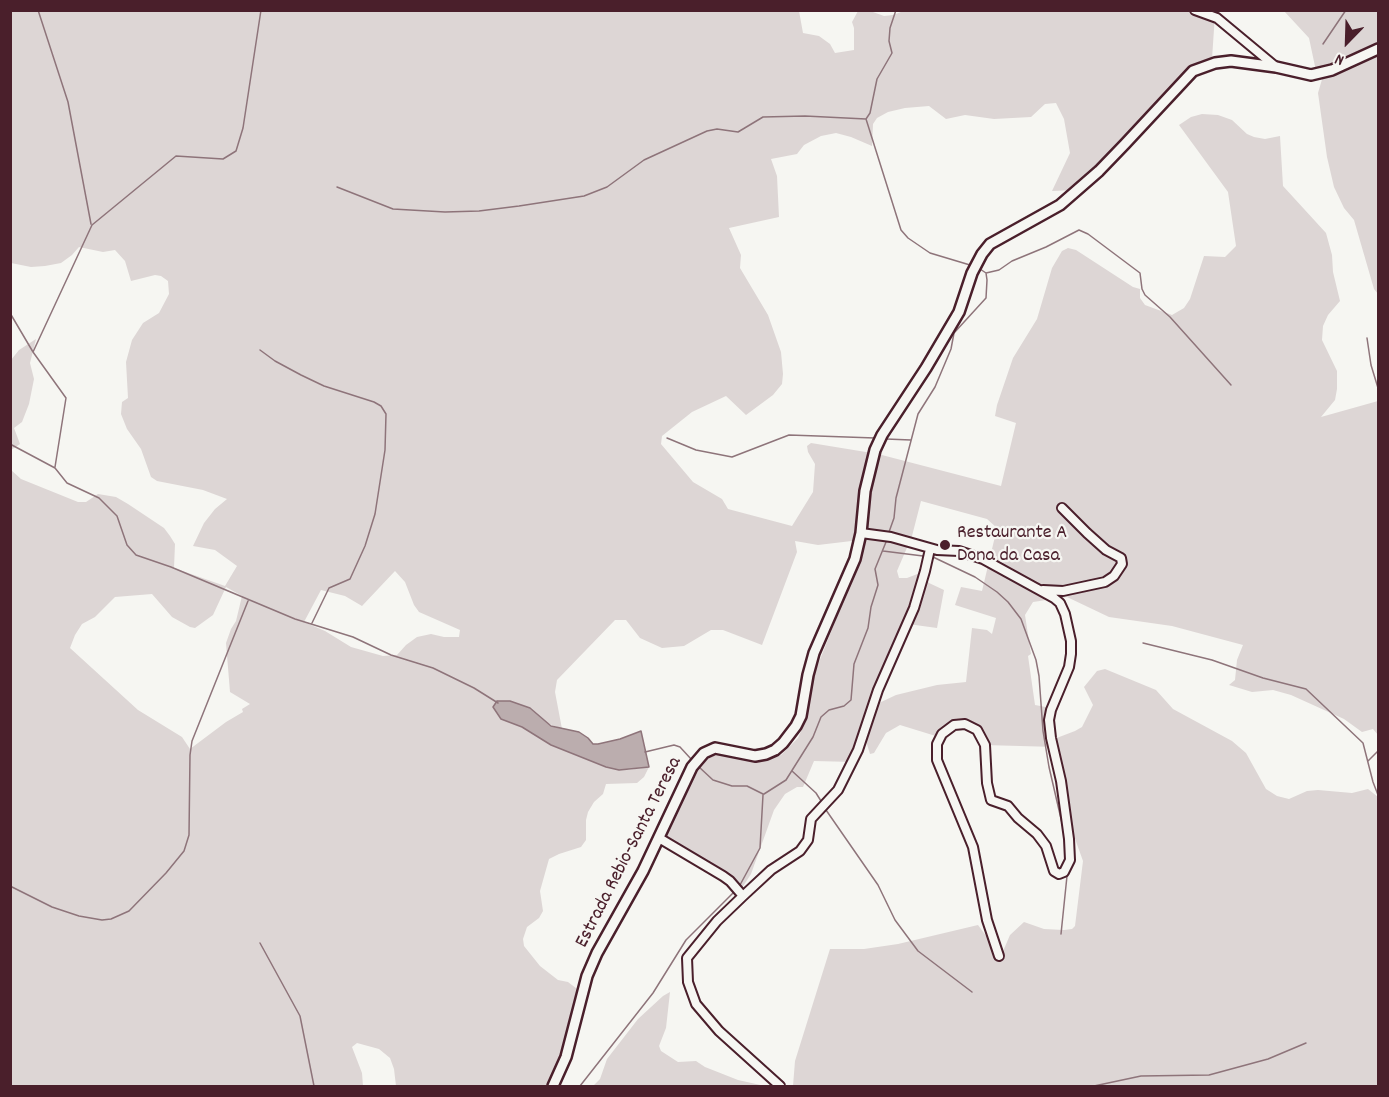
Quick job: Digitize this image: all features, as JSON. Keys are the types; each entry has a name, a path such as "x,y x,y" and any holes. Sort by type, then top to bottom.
{"street":[{"path":"1195,10 1217,18 1276,67"},
{"name":"Estrada Rebio-Santa Teresa","path":"552,1086 566,1057 587,976 597,953 643,871 692,767 704,753 715,748 755,756 775,750 790,736 801,716 814,653 855,559 861,532 867,480 882,435 942,341 958,312 976,265 990,244 1060,205 1125,144 1193,71 1215,63 1231,62 1276,67 1311,75 1322,73 1378,49"},
{"path":"1039,589 1063,591 1096,585 1114,576 1122,564 1121,558 1106,550 1062,508"},
{"path":"861,532 891,537 930,549 959,551 977,557 1039,589 1062,606 1071,641 1069,667 1051,710 1049,730 1061,781 1069,839 1070,860 1065,870 1061,873 1055,872 1046,846 1037,834 1008,806 991,800 987,783 985,745 977,729 965,724 954,725 942,734 938,744 937,760 973,847 987,920 999,956"},
{"path":"780,1086 705,1016 696,1004 688,982 687,958 711,928 742,896 771,870 805,846 811,819 842,783 862,740 878,690 914,608 930,549"},
{"path":"659,838 723,876 742,896"}],"shaded area":[{"path":"906,10 1207,10 1215,14 1212,59 1200,61 1193,66 1077,190 1052,191 1070,153 1064,119 1056,103 1045,104 1031,117 994,119 965,115 946,119 929,106 905,108 888,112 877,118 873,124 872,146 836,133 821,136 804,145 797,154 771,159 777,176 779,217 729,228 741,255 740,268 768,315 781,352 782,384 773,395 746,415 726,396 692,412 662,436 661,444 693,482 722,499 728,509 792,526 813,492 815,464 807,446 811,443 872,453 860,540 818,545 795,541 797,552 762,645 723,630 711,630 684,646 662,648 640,638 626,620 615,620 557,680 555,692 562,729 547,723 530,708 510,701 497,701 514,724 551,745 606,767 628,770 649,767 644,777 637,783 606,784 603,794 588,812 586,840 581,847 549,859 540,891 543,911 539,918 527,927 523,939 524,946 540,966 558,980 568,982 585,995 568,1057 548,1086 396,1086 390,1058 379,1049 357,1043 352,1047 362,1073 363,1086 11,1086 11,470 21,479 78,502 86,502 98,494 116,497 128,504 164,528 170,536 175,544 174,568 225,586 237,566 215,550 193,546 204,523 227,499 203,490 157,481 151,477 141,449 127,429 121,414 122,402 128,398 126,362 132,340 143,323 159,313 169,294 168,281 155,275 131,281 125,261 115,250 103,252 79,247 61,263 31,267 11,263 10,11 799,11 803,33 819,36 830,44 835,53 854,50 852,22 858,11 873,12 884,16","holes":["395,571 405,582 419,612 460,630 459,637 431,634 417,637 397,655 383,656 351,647 325,631 304,622 321,590 345,596 362,606","226,587 242,596 236,621 226,643 230,692 250,704 242,709 243,712 190,749 182,737 138,710 70,648 82,624 95,617 115,597 152,594 172,617 195,628 213,615"]},
{"path":"1284,11 1378,11 1378,48 1316,71 1309,38"},
{"path":"1378,54 1378,294 1374,289 1354,220 1344,208 1334,187 1327,157 1318,93 1323,76"},
{"path":"1202,114 1218,115 1232,120 1247,134 1254,137 1265,139 1280,136 1283,186 1326,233 1340,301 1328,315 1323,326 1322,340 1337,371 1337,389 1335,400 1321,417 1378,401 1378,735 1373,729 1362,732 1344,719 1291,695 1273,690 1252,692 1229,685 1235,680 1237,660 1243,645 1172,626 1109,617 1067,597 1033,602 1025,615 1035,705 1051,708 1054,739 1075,731 1082,727 1093,705 1084,687 1097,671 1105,669 1156,690 1173,709 1232,741 1246,753 1266,789 1277,796 1289,799 1307,791 1352,793 1368,789 1378,797 1378,1086 793,1086 795,1061 830,949 864,949 898,944 978,925 1001,956 1010,935 1024,922 1044,929 1064,930 1075,926 1083,861 1069,822 1063,771 1056,747 984,745 981,726 969,722 961,722 939,737 900,725 886,733 874,753 870,754 866,741 854,762 814,761 803,787 797,787 785,794 774,810 751,874 742,888 716,869 664,839 689,782 710,757 720,754 772,758 781,755 798,738 805,722 815,672 862,554 867,535 868,499 878,454 1001,486 1016,423 995,416 997,405 1013,358 1037,319 1052,268 1062,251 1068,248 1076,250 1133,287 1140,289 1140,298 1145,305 1172,315 1184,308 1190,299 1204,256 1225,257 1236,246 1228,192 1179,125 1191,117","holes":["921,501 987,519 997,528 982,591 961,587 955,605 996,618 992,634 987,630 972,628 966,682 937,685 896,695 879,703 908,624 937,628 944,590 929,583 920,573 907,578 899,578 897,571 912,536"]},
{"path":"36,339 30,363 34,379 29,404 22,422 14,428 20,444 11,450 11,360 19,350"},
{"path":"497,701 510,701 530,708 551,726 579,732 593,744 620,739 641,731 649,767 619,770 551,745 522,727 501,719 493,707"},
{"path":"670,992 666,1028 659,1046 661,1051 678,1062 696,1061 738,1080 765,1086 593,1086 600,1079 607,1059 638,1019"}],"waterway":[{"path":"38,10 68,102 91,224"},
{"path":"33,352 92,225 176,156 223,159 236,151 243,128 261,10"},
{"path":"896,10 890,28 889,41 892,53 877,79 870,113 866,119 901,230 908,238 930,253 970,265"},
{"path":"1323,44 1346,10"},
{"path":"337,187 393,209 445,212 519,206 584,196 607,187 644,160 707,131 717,129 738,132 763,117 805,116 866,119"},
{"path":"986,273 999,270 1012,261 1079,230 1088,234 1140,273 1145,295 1170,317 1231,385"},
{"path":"889,532 918,414 935,387 951,349 954,333 986,298 986,273 980,269"},
{"path":"10,313 33,352 66,398 55,467"},
{"path":"1367,338 1371,365 1378,388"},
{"path":"260,350 275,361 324,386 374,402 381,406 386,414 385,450 375,514 365,546 350,579 329,588 312,623"},
{"path":"667,438 696,450 732,457 789,435 875,438"},
{"path":"886,439 911,440"},
{"path":"10,444 55,468 67,483 99,498 117,516 127,545 136,555 171,567 295,619 353,637 391,655 433,668 474,688 498,703"},
{"path":"764,794 786,780 813,737 821,717 829,710 844,706 851,700 854,664 868,628 871,607 878,585 875,569 886,542"},
{"path":"883,551 923,556"},
{"path":"933,557 975,577 997,592 1021,619 1036,660 1043,731 1065,836"},
{"path":"10,886 52,907 79,916 102,920 111,919 129,911 166,873 184,851 189,835 192,741 248,601"},
{"path":"1143,643 1212,660 1263,678 1306,689 1363,743 1378,795"},
{"path":"645,752 674,745 680,747 691,759"},
{"path":"1368,761 1378,751"},
{"path":"699,767 713,780 732,786 747,786 763,794"},
{"path":"792,771 816,793 821,801"},
{"path":"740,885 760,848 763,795"},
{"path":"826,810 878,885 895,920 918,951 972,992"},
{"path":"1061,934 1067,876"},
{"path":"580,1086 653,993 686,940 733,893"},
{"path":"260,943 300,1016 314,1086"},
{"path":"1094,1086 1141,1076 1209,1075 1268,1059 1306,1043"}],"place":[{"name":"Restaurante A Dona da Casa","path":"945,545"}]}
